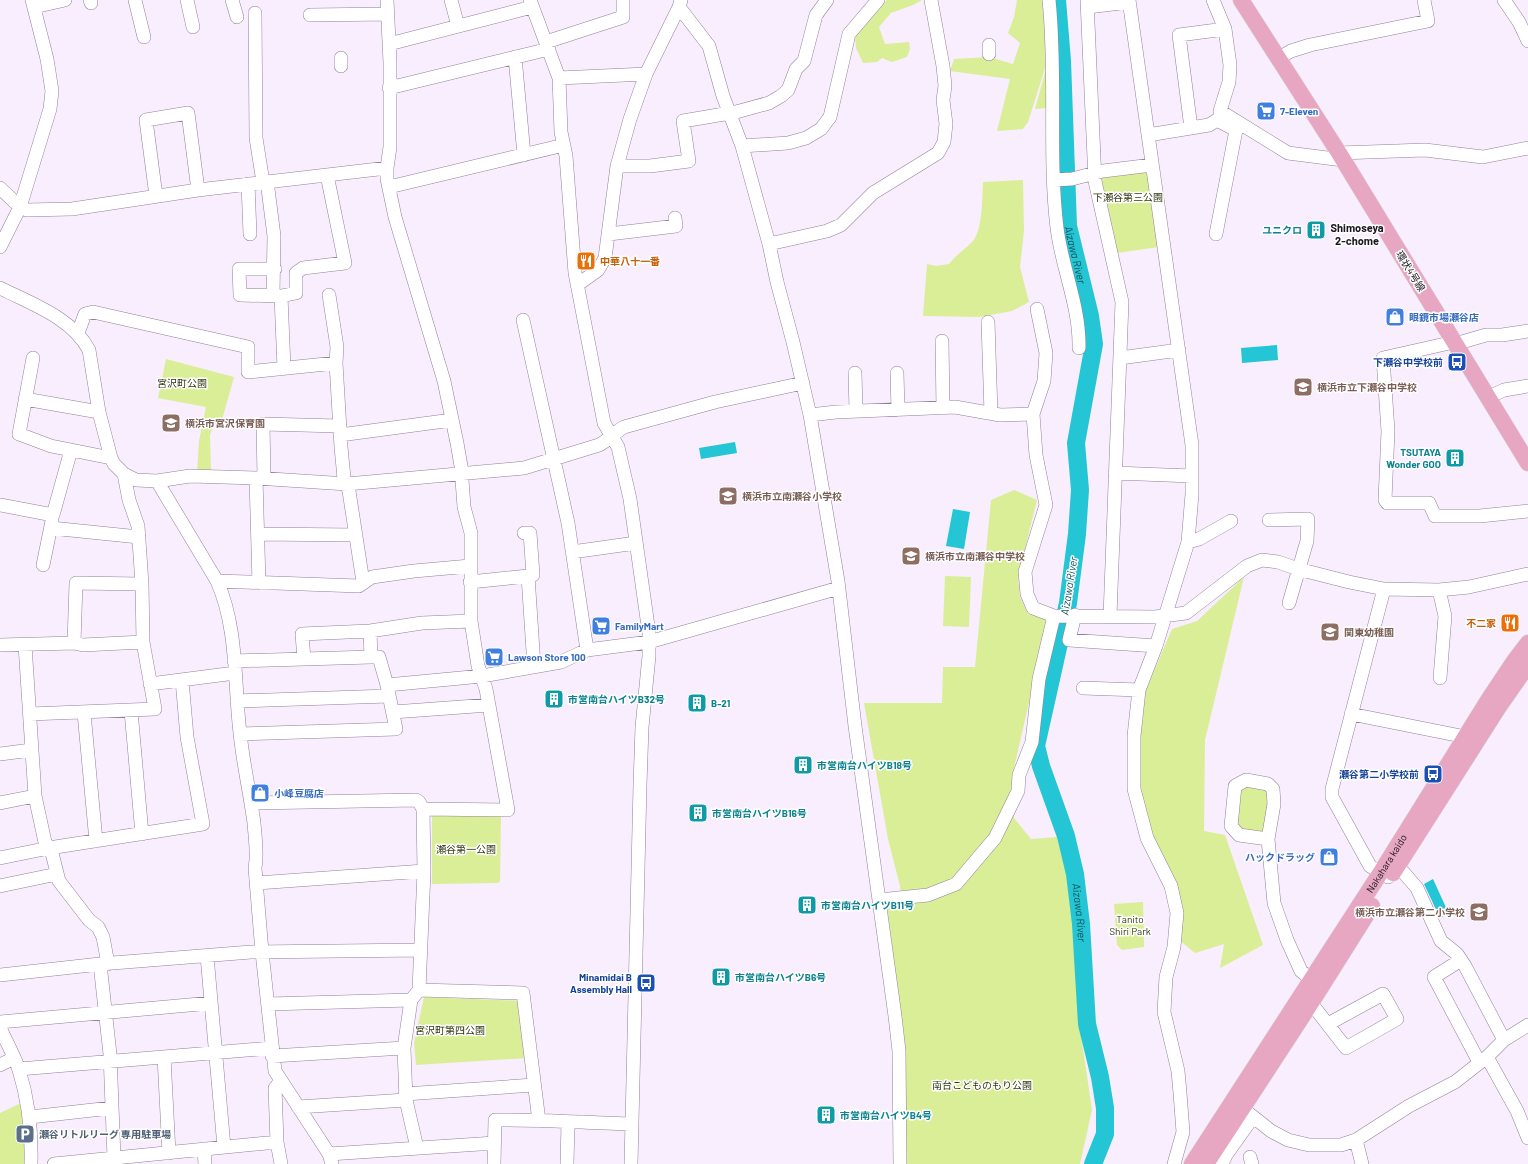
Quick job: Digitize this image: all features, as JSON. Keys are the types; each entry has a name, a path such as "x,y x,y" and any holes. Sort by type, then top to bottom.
{"main road":[{"name":"環状4号線","path":"1241,0 1341,156 1528,463"},
{"name":"Nakahara kaido","path":"1206,1164 1248,1112 1466,737 1515,660 1528,643"},
{"name":"Nakahara kaido","path":"1192,1164 1311,979 1389,870 1528,665"}],"street":[{"path":"0,247 3,234 20,207 50,109 52,91 47,59 33,4 65,0"},
{"path":"135,0 144,37"},
{"path":"187,0 193,27"},
{"path":"232,0 237,17"},
{"path":"387,0 390,147 387,168 389,187 395,218 442,374 452,420 462,473 464,507 471,533 471,621 478,666 485,683 508,810 423,809"},
{"path":"451,0 458,26"},
{"path":"389,88 514,57 623,17 623,0"},
{"path":"617,166 650,166 689,161 683,122 730,113 769,103 781,96 788,90 796,69 804,61 816,15 828,0"},
{"path":"742,146 788,144 806,138 821,129 830,117 848,34 878,0"},
{"path":"769,244 827,231 841,224 873,193 938,153 944,142 946,124 942,100 945,86 944,66 931,0"},
{"path":"1049,0 1053,81 1062,179 1057,229 1078,318 1080,348"},
{"path":"1212,0 1225,29 1230,65 1229,82 1220,112 1288,153 1341,156 1425,150 1483,157 1528,148"},
{"path":"1279,58 1310,45 1428,22 1424,0"},
{"path":"1504,0 1519,22 1528,41"},
{"path":"1110,616 1122,302 1095,181 1087,4 1129,1 1192,445 1192,476 1188,542 1156,646 1139,690 1134,736 1134,789 1147,838 1171,886 1177,913 1174,947 1166,977 1164,1012 1178,1071 1183,1132 1174,1164"},
{"path":"389,44 458,26 531,2 559,78 561,132 564,145 577,285 604,423 618,447 630,499 649,642 642,727 640,775 631,1164"},
{"path":"680,3 709,46 723,96 742,146 769,244 810,415 839,588 855,726 899,1051 900,1164"},
{"path":"577,285 598,270 605,258 617,166 630,119 646,74 680,3"},
{"path":"255,13 256,138 274,236 277,296 284,368"},
{"path":"310,15 388,14"},
{"path":"1191,128 1179,35 1225,29"},
{"path":"514,57 524,155"},
{"path":"559,78 646,74"},
{"path":"156,196 146,120 188,113 198,190"},
{"path":"1148,135 1209,125 1217,120 1236,130 1216,234"},
{"path":"389,187 564,145"},
{"path":"1062,179 1152,165"},
{"path":"0,188 20,207 27,210 72,209 198,190 387,168"},
{"path":"275,269 239,269 240,294 277,296 296,293 296,273 303,268 344,263 327,175"},
{"path":"248,184 250,234"},
{"path":"609,234 676,226 675,218"},
{"path":"0,288 55,316 78,334 89,350 99,412 111,458 114,464 124,474 136,480 157,481 190,476 260,478 347,484 524,468 599,445 607,441 624,427 715,402 803,383"},
{"path":"329,295 337,348 336,363 344,478 349,492 363,582"},
{"path":"1037,309 1046,353 1044,381 1033,414 1036,455 1046,505 1025,572 1027,594 1033,608 1065,616 1155,617 1186,613 1246,566 1262,560 1278,562 1298,569 1349,582 1384,588 1439,590 1469,587 1528,574"},
{"path":"78,334 86,314 93,312 248,347 248,372 336,363"},
{"path":"523,320 568,523 587,650"},
{"path":"988,322 991,413"},
{"path":"1528,331 1502,335 1486,335 1383,358 1388,431 1385,500 1387,503 1429,503 1435,516 1480,516 1528,511"},
{"path":"942,341 943,408"},
{"path":"1120,358 1179,350"},
{"path":"33,358 19,434 50,446 111,458"},
{"path":"855,373 856,411"},
{"path":"897,373 898,410"},
{"path":"1488,397 1504,390 1528,386"},
{"path":"25,399 99,412"},
{"path":"810,415 836,412 954,407 1000,415 1033,414"},
{"path":"259,583 258,534 263,424 340,430 452,420"},
{"path":"43,565 53,515 70,450"},
{"path":"1116,473 1192,476"},
{"path":"30,714 155,709 143,642 142,584 138,526 129,500 124,474"},
{"path":"157,481 217,581 224,597 229,620 235,667 240,734 251,803 257,855 255,868 262,952 275,1071 330,1159 417,1148 495,1143"},
{"path":"0,505 53,515"},
{"path":"1269,520 1308,519 1307,542 1288,603"},
{"path":"1188,542 1199,539 1231,521"},
{"path":"51,528 139,537"},
{"path":"470,582 528,576 533,574 530,533 524,533"},
{"path":"258,534 355,535"},
{"path":"572,552 636,543"},
{"path":"217,581 359,586 372,576 470,566"},
{"path":"528,576 534,666"},
{"path":"74,643 76,583 142,584"},
{"path":"237,701 388,690 561,662 587,650 649,642 839,588"},
{"path":"1384,588 1332,789 1332,797 1370,866 1389,870 1410,879 1417,888 1441,941 1457,954 1461,960 1504,1040"},
{"path":"1439,590 1445,616 1440,678"},
{"path":"1065,616 1069,640 1156,646"},
{"path":"879,900 928,894 956,884 995,838 1018,791 1019,775 1032,742 1039,679 1065,616"},
{"path":"304,659 302,634 370,631 422,623 471,621"},
{"path":"370,631 371,657"},
{"path":"0,645 74,643 83,645 143,642"},
{"path":"25,645 35,796 45,842 52,853 59,881 77,905 98,927 103,937 105,1013 110,1061 114,1158"},
{"path":"150,684 182,680 235,667 304,659 379,657 396,729 240,734"},
{"path":"0,858 49,848 203,824 187,737 182,680"},
{"path":"1083,688 1139,690"},
{"path":"393,712 489,705"},
{"path":"131,711 142,834"},
{"path":"84,713 96,841"},
{"path":"1351,714 1466,737"},
{"path":"0,754 31,750"},
{"path":"1268,839 1239,835 1232,826 1236,786 1246,780 1268,784 1273,789 1274,804 1268,839 1274,903 1300,971 1311,979"},
{"path":"0,803 35,796"},
{"path":"251,803 416,800 423,809 424,871 419,990 411,1000 404,1048 405,1097 417,1148"},
{"path":"257,883 424,871"},
{"path":"0,886 57,874"},
{"path":"0,975 104,964 262,952 421,950"},
{"path":"207,956 224,1147"},
{"path":"1461,960 1434,977 1483,1059 1517,1110 1528,1138"},
{"path":"419,990 523,993 539,1121"},
{"path":"1311,1003 1346,1048 1397,1019 1382,994 1328,1024"},
{"path":"268,1004 411,1000"},
{"path":"0,1022 211,1003"},
{"path":"1222,1164 1248,1112 1271,1131 1288,1140 1308,1145 1341,1145 1356,1140 1409,1106 1456,1082 1504,1040 1528,1025"},
{"path":"0,1028 16,1063 29,1112 32,1134 31,1164"},
{"path":"0,1065 16,1063 110,1061 216,1052 404,1048"},
{"path":"164,1057 169,1153"},
{"path":"281,1081 275,1088 277,1142 281,1164"},
{"path":"298,1107 534,1085"},
{"path":"29,1112 112,1108"},
{"path":"494,1164 495,1120 524,1119 539,1121 632,1124"},
{"path":"566,1164 568,1122"},
{"path":"1356,1140 1362,1164"},
{"path":"54,1164 277,1142"},
{"path":"204,1149 205,1164"}],"green space":[{"path":"887,0 922,0 891,13 879,27 885,44 909,42 910,49 907,57 892,62 882,58 877,62 863,63 856,48 855,35"},
{"path":"1017,0 1044,0 1047,62 1028,122 1023,129 997,131 1010,79 950,71 954,59 989,57 1013,64 1020,43 1008,33 1014,17"},
{"path":"1046,69 1047,108 1035,109"},
{"name":"下瀬谷第三公園","path":"1148,169 1159,247 1117,253 1100,177"},
{"path":"1023,180 1024,231 1020,267 1029,302 1012,311 979,317 923,316 927,264 936,266 949,264 976,237 980,222 983,182"},
{"name":"宮沢町公園","path":"166,359 234,377 220,427 213,427 210,435 211,473 197,473 199,441 206,407 158,398"},
{"name":"南台こどものもり公園","path":"1014,490 1037,500 1018,577 1020,597 1028,614 1048,619 1014,768 1014,818 1031,839 1070,836 1084,959 1081,1035 1092,1110 1080,1164 904,1164 905,1048 887,906 902,904 900,886 888,839 864,703 942,703 943,667 975,667 991,500"},
{"path":"945,576 971,577 969,627 943,626"},
{"path":"1244,577 1205,740 1204,831 1225,835 1263,945 1220,968 1224,944 1195,953 1178,939 1153,838 1137,785 1143,697 1172,629 1197,621"},
{"path":"1246,784 1269,790 1264,834 1242,832 1236,826 1238,789"},
{"name":"瀬谷第一公園","path":"432,815 501,815 500,881 498,883 432,884"},
{"name":"Tanito Shiri Park","path":"1143,902 1144,947 1122,950 1117,945 1114,904"},
{"name":"宮沢町第四公園","path":"424,997 524,1001 527,1058 416,1065 414,1043"},
{"path":"23,1102 28,1126 20,1127 20,1141 29,1141 29,1164 0,1164 0,1113"}],"water":[{"path":"1277,345 1278,360 1242,363 1241,348"},
{"path":"735,442 737,453 701,459 699,448"},
{"path":"953,509 970,512 964,549 946,546"},
{"path":"1433,879 1449,914 1440,918 1424,884"}],"waterway":[{"name":"Aizawa River","path":"1057,0 1062,61 1068,226 1090,316 1094,344 1076,443 1080,490 1077,534 1068,603 1036,746 1041,766 1066,836 1075,874 1081,924 1087,1024 1100,1077 1105,1108 1105,1134 1093,1164"}],"place":[{"name":"7-Eleven","path":"1266,111"},
{"name":"ユニクロ","path":"1316,230"},
{"name":"中華八十一番","path":"586,261"},
{"name":"眼鏡市場瀬谷店","path":"1395,317"},
{"name":"下瀬谷中学校前","path":"1457,362"},
{"name":"横浜市立下瀬谷中学校","path":"1303,387"},
{"name":"横浜市宮沢保育園","path":"171,423"},
{"name":"TSUTAYA Wonder GOO","path":"1455,458"},
{"name":"横浜市立南瀬谷小学校","path":"728,496"},
{"name":"横浜市立南瀬谷中学校","path":"911,556"},
{"name":"不二家","path":"1510,623"},
{"name":"FamilyMart","path":"601,626"},
{"name":"関東幼稚園","path":"1330,632"},
{"name":"Lawson Store 100","path":"494,657"},
{"name":"市営南台ハイツB32号","path":"554,699"},
{"name":"B-21","path":"697,703"},
{"name":"市営南台ハイツB18号","path":"803,765"},
{"name":"瀬谷第二小学校前","path":"1433,774"},
{"name":"小峰豆腐店","path":"260,793"},
{"name":"市営南台ハイツB16号","path":"698,813"},
{"name":"ハックドラッグ","path":"1329,857"},
{"name":"市営南台ハイツB11号","path":"807,905"},
{"name":"横浜市立瀬谷第二小学校","path":"1479,912"},
{"name":"市営南台ハイツB6号","path":"721,977"},
{"name":"Minamidai B Assembly Hall","path":"646,983"},
{"name":"市営南台ハイツB4号","path":"826,1115"},
{"name":"瀬谷リトルリーグ 専用駐車場","path":"25,1134"}],"district":[{"name":"Shimoseya 2-chome","path":"1357,234"}]}
